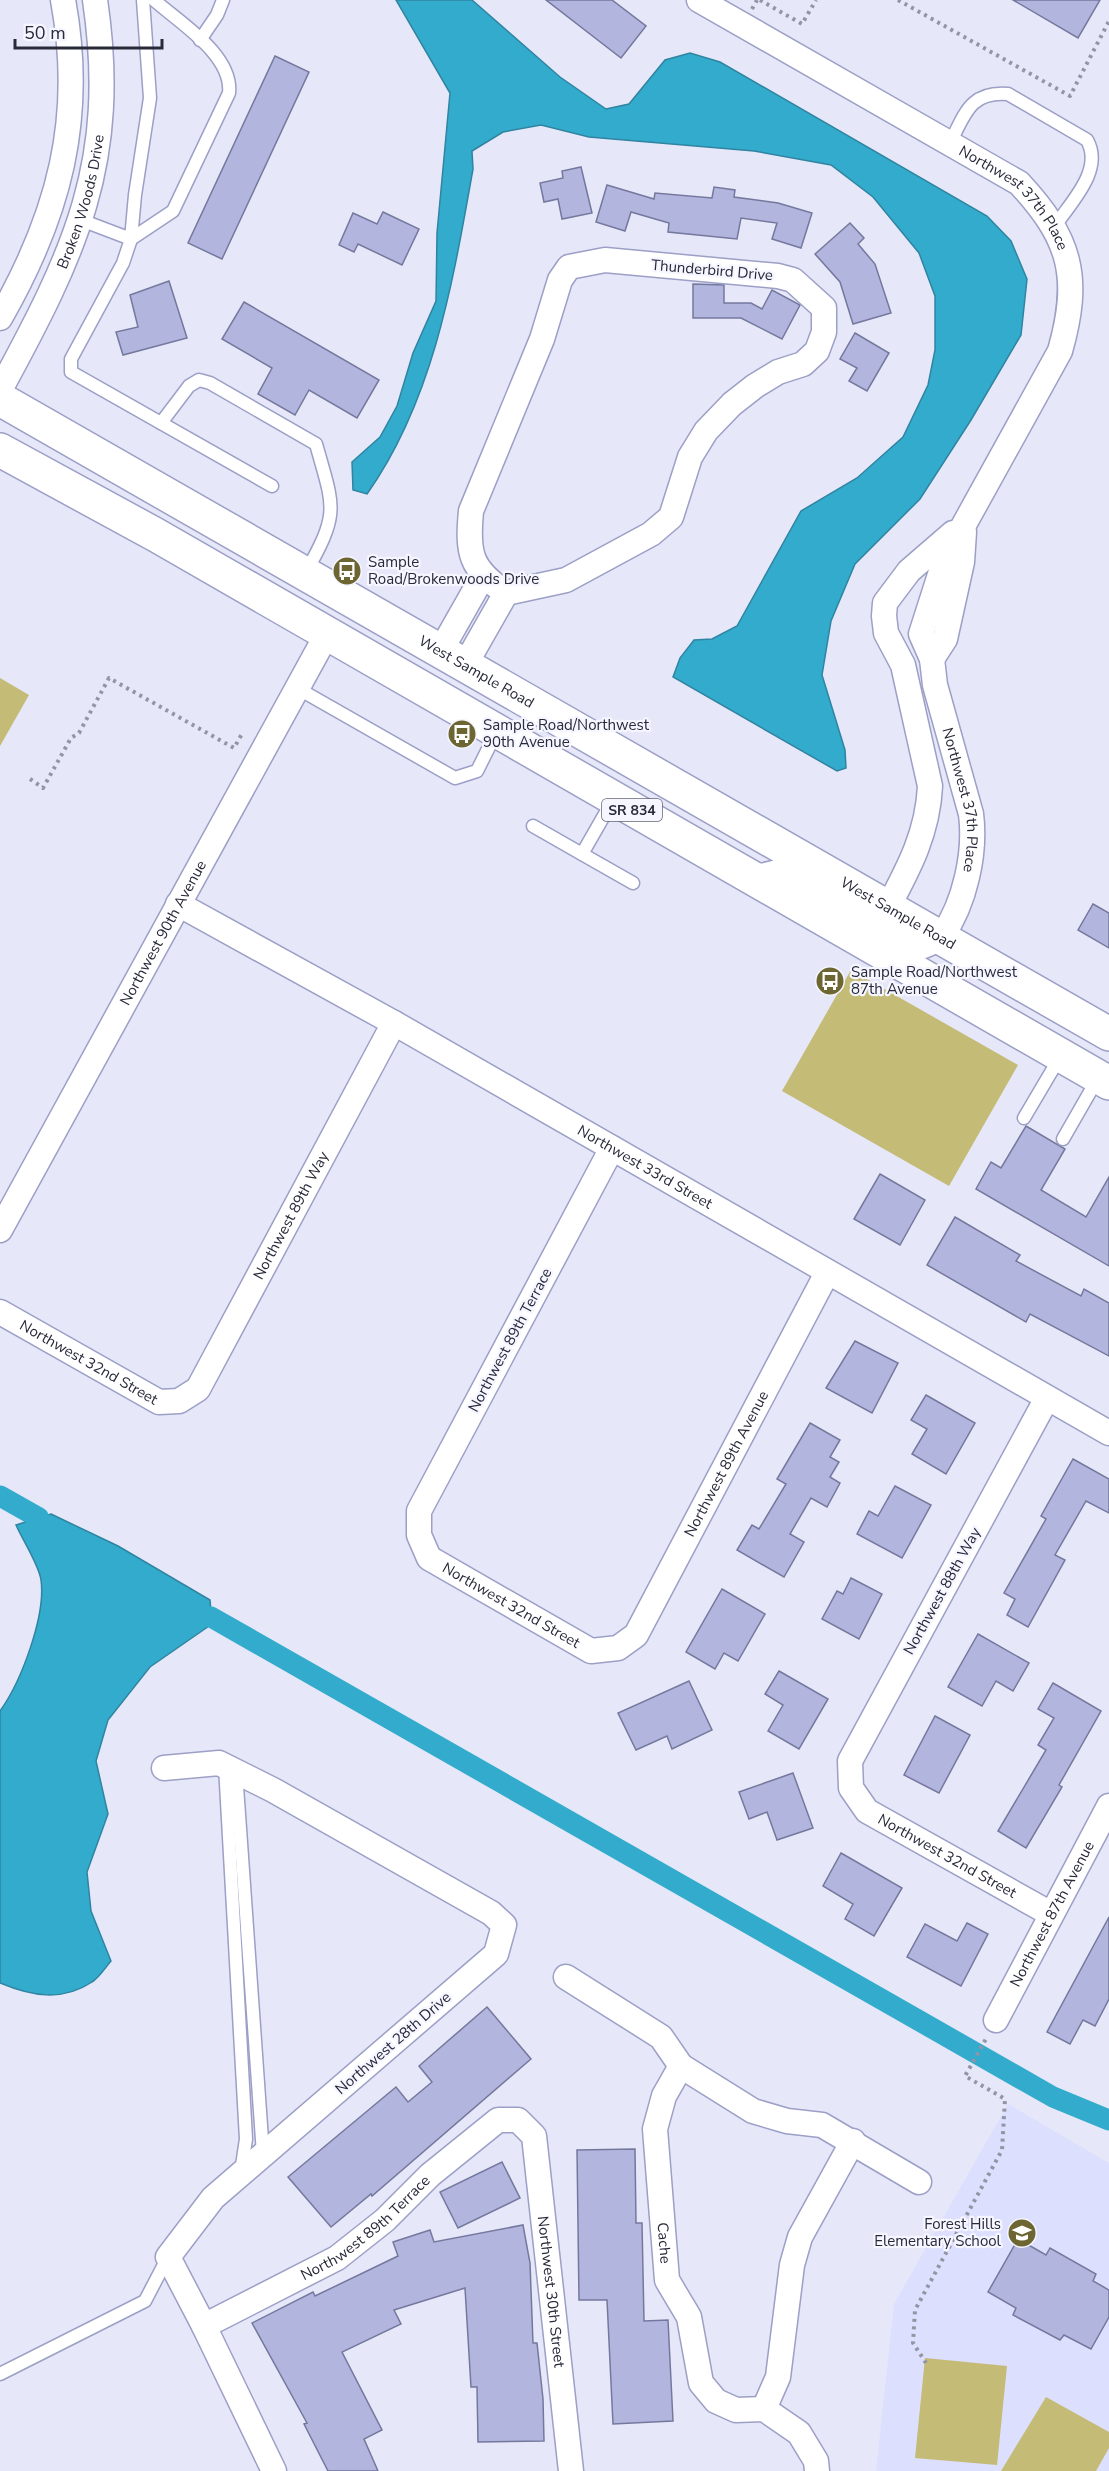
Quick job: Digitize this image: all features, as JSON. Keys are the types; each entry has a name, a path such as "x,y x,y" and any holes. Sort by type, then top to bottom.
{"main road":[{"name":"West Sample Road","path":"0,399 1109,1034"},
{"name":"SR 834","path":"0,450 327,634 1104,1080"},
{"path":"78,492 136,504 258,574 281,583 305,573"},
{"path":"327,634 344,625 365,629 522,718 579,731"}],"street":[{"name":"Broken Woods Drive","path":"0,318 18,287 51,209 63,165 71,98 71,65 64,0"},
{"name":"Broken Woods Drive","path":"0,390 46,305 81,220 94,171 103,99 103,63 95,0"},
{"name":"Northwest 37th Place","path":"699,0 1018,183 1055,226 1065,252 1071,280 1070,316 1060,351 964,524 909,571 885,603 886,633 903,665 927,761 930,786 929,807 920,844 888,907"},
{"path":"51,209 81,220"},
{"name":"Thunderbird Drive","path":"605,260 778,276 793,280 824,308 824,332 817,351 802,364 778,372 755,386 732,404 706,431 690,457 671,517 651,534 566,580 506,593 483,576 472,558 469,539 471,512 542,339 560,280 569,267 605,260"},
{"name":"Northwest 37th Place","path":"941,938 968,875 974,835 971,814 935,685 932,659 945,639 962,562 964,524"},
{"path":"453,658 483,576"},
{"path":"453,658 506,593"},
{"name":"Northwest 90th Avenue","path":"0,1230 327,634"},
{"path":"903,665 932,659"},
{"path":"752,879 778,872 895,939 921,947 941,938"},
{"name":"Northwest 33rd Street","path":"178,904 394,1023 1109,1433"},
{"name":"Northwest 89th Way","path":"179,1401 198,1389 394,1023"},
{"name":"Northwest 89th Terrace","path":"420,1535 419,1511 612,1148"},
{"name":"Northwest 89th Avenue","path":"618,1648 636,1635 827,1273"},
{"name":"Northwest 32nd Street","path":"0,1312 159,1402 179,1401"},
{"name":"Northwest 88th Way","path":"851,1788 850,1761 1047,1398"},
{"name":"Northwest 32nd Street","path":"420,1535 429,1558 591,1651 618,1648"},
{"name":"Northwest 28th Drive","path":"164,1768 219,1763 490,1913 504,1925 496,1954 213,2198 168,2257"},
{"name":"Northwest 32nd Street","path":"851,1788 867,1811 1051,1914"},
{"name":"Northwest 87th Avenue","path":"992,2027 1109,1806"},
{"path":"566,1977 661,2037 681,2066 753,2111 787,2121 822,2125 853,2141 919,2182"},
{"name":"Cache","path":"681,2066 664,2096 655,2128 667,2280 689,2317 701,2383 716,2401 736,2410 764,2409"},
{"name":"Northwest 89th Terrace","path":"204,2326 337,2258 385,2220 430,2175 498,2120 518,2120"},
{"name":"Northwest 30th Street","path":"518,2120 534,2136 571,2471"},
{"path":"817,2471 816,2461 799,2433 764,2409 778,2377 792,2265 800,2237 853,2141"},
{"path":"168,2257 204,2326 273,2471"}],"lane":[{"path":"143,0 150,98 135,195 131,239 123,263 71,359 71,372 272,486"},
{"path":"131,239 173,211 196,167 229,93 230,81 218,55 154,0"},
{"path":"200,40 217,15 223,0"},
{"path":"950,143 972,103 979,97 998,93 1008,94 1087,140 1094,151 1093,162 1085,181 1055,226"},
{"path":"81,220 131,239"},
{"path":"161,423 189,386 199,380 210,383 316,444 332,500 332,515 326,535 305,573"},
{"path":"297,687 455,778 477,771 497,732"},
{"path":"582,854 613,799"},
{"path":"533,826 633,883"},
{"path":"1024,1118 1060,1056"},
{"path":"1063,1139 1104,1080"},
{"path":"231,1769 263,2156"},
{"path":"231,1769 246,2139 240,2175"},
{"path":"0,2374 145,2301 168,2257"}],"path":[{"path":"760,0 802,24 816,0"},
{"path":"898,0 1070,96 1109,21"},
{"path":"30,779 43,788 71,738 79,733 109,678 234,748 243,732"},
{"path":"926,2363 913,2343 915,2310 1002,2150 1005,2099 965,2076 992,2027"}],"shaded area":[{"path":"0,678 29,695 0,746"},
{"path":"851,970 1018,1065 949,1186 782,1091"},
{"name":"Forest Hills Elementary School","path":"1008,2104 1109,2163 1109,2471 876,2471 894,2304"},
{"path":"925,2358 1007,2366 997,2465 915,2458"},
{"path":"1046,2397 1109,2432 1109,2448 1096,2471 1001,2471"}],"water":[{"path":"396,0 472,0 560,77 606,109 629,104 665,60 690,53 720,62 987,216 1011,241 1027,279 1021,335 971,420 920,499 855,564 831,621 822,675 845,750 846,768 837,771 673,677 680,658 694,640 712,639 737,626 801,511 857,478 903,437 928,385 935,350 935,296 919,253 873,197 831,165 754,151 589,137 541,125 503,132 472,151 473,169 448,296 425,379 409,419 390,457 367,494 353,490 352,462 380,437 397,406 413,353 436,301 437,233 450,93"},
{"path":"51,1514 118,1546 210,1600 212,1624 150,1667 108,1720 96,1761 108,1814 87,1872 91,1911 111,1961 92,1982 58,1995 35,1994 0,1983 0,1711 24,1666 36,1630 42,1595 37,1567 16,1525"}],"building":[{"path":"546,0 612,0 646,26 621,58"},
{"path":"1013,0 1100,0 1078,38"},
{"path":"275,56 309,72 222,259 188,243"},
{"path":"581,167 592,213 562,219 558,199 544,202 540,183 563,178 562,171"},
{"path":"607,185 654,199 655,193 712,198 714,187 735,190 734,197 778,203 812,213 801,248 772,239 777,223 741,218 737,239 668,232 669,223 631,212 625,231 596,222"},
{"path":"383,212 419,229 402,265 358,244 354,252 339,245 353,213 377,224"},
{"path":"850,223 864,238 858,244 875,264 891,313 853,324 840,282 815,254"},
{"path":"169,281 187,338 123,355 116,332 138,327 130,295"},
{"path":"693,284 724,285 724,303 751,303 762,309 772,290 800,305 782,339 741,318 693,318"},
{"path":"244,302 379,380 357,418 309,390 295,415 258,394 272,368 222,339"},
{"path":"855,333 889,353 867,391 849,381 857,368 840,359"},
{"path":"1093,904 1109,913 1109,948 1078,930"},
{"path":"1026,1126 1065,1149 1041,1190 1086,1217 1109,1177 1109,1266 976,1189 991,1162 1001,1168"},
{"path":"880,1174 925,1200 900,1245 854,1219"},
{"path":"955,1217 1020,1255 1016,1261 1081,1296 1084,1289 1109,1303 1109,1356 1030,1314 1026,1322 927,1265"},
{"path":"855,1341 898,1363 872,1413 826,1388"},
{"path":"926,1395 975,1423 946,1474 912,1454 927,1429 911,1420"},
{"path":"810,1423 840,1440 830,1457 839,1462 830,1477 840,1483 827,1507 811,1498 790,1534 804,1542 784,1577 737,1550 752,1525 759,1529 786,1484 777,1479"},
{"path":"1073,1459 1109,1479 1109,1513 1086,1501 1055,1555 1065,1560 1028,1627 1007,1615 1015,1599 1004,1593 1046,1519 1041,1516"},
{"path":"895,1486 931,1505 902,1558 857,1534 869,1511 878,1516"},
{"path":"851,1578 882,1594 859,1639 822,1619 837,1591 843,1594"},
{"path":"722,1589 765,1614 738,1661 724,1653 715,1669 686,1652"},
{"path":"978,1634 1029,1663 1013,1691 996,1681 982,1706 948,1687"},
{"path":"779,1671 828,1699 799,1749 768,1731 783,1705 765,1694"},
{"path":"689,1681 712,1730 672,1749 667,1736 636,1750 618,1713"},
{"path":"1053,1683 1101,1711 1059,1785 1062,1787 1026,1848 998,1831 1046,1750 1038,1745 1054,1718 1038,1709"},
{"path":"935,1716 970,1735 939,1793 904,1775"},
{"path":"793,1773 813,1828 777,1840 767,1812 749,1819 739,1792"},
{"path":"841,1853 902,1888 874,1936 845,1919 853,1904 823,1886"},
{"path":"1109,1917 1109,1999 1095,2026 1083,2020 1070,2044 1047,2032"},
{"path":"967,1923 988,1934 961,1986 907,1957 925,1924 957,1941"},
{"path":"487,2007 531,2059 372,2196 371,2194 331,2227 288,2177 396,2087 408,2102 432,2082 419,2066"},
{"path":"635,2149 636,2223 642,2223 644,2321 668,2320 673,2421 613,2424 607,2300 579,2300 577,2150"},
{"path":"502,2162 520,2198 458,2228 440,2192"},
{"path":"523,2225 530,2263 533,2343 537,2343 543,2399 544,2441 478,2442 477,2387 471,2387 465,2288 394,2310 401,2324 342,2352 382,2430 364,2439 378,2471 328,2471 304,2424 307,2423 252,2323 313,2292 315,2296 398,2256 393,2242 430,2230 434,2242"},
{"path":"1018,2239 1046,2255 1050,2248 1096,2274 1093,2281 1109,2290 1109,2317 1091,2349 1064,2335 1060,2340 1013,2315 1016,2308 988,2292"}],"waterway":[{"path":"0,1496 39,1518"},
{"path":"211,1617 1053,2097 1109,2120"}],"place":[{"name":"Sample Road/Brokenwoods Drive","path":"347,571"},
{"name":"Sample Road/Northwest 90th Avenue","path":"462,734"},
{"name":"Sample Road/Northwest 87th Avenue","path":"830,981"},
{"name":"Forest Hills Elementary School","path":"1022,2233"}]}
